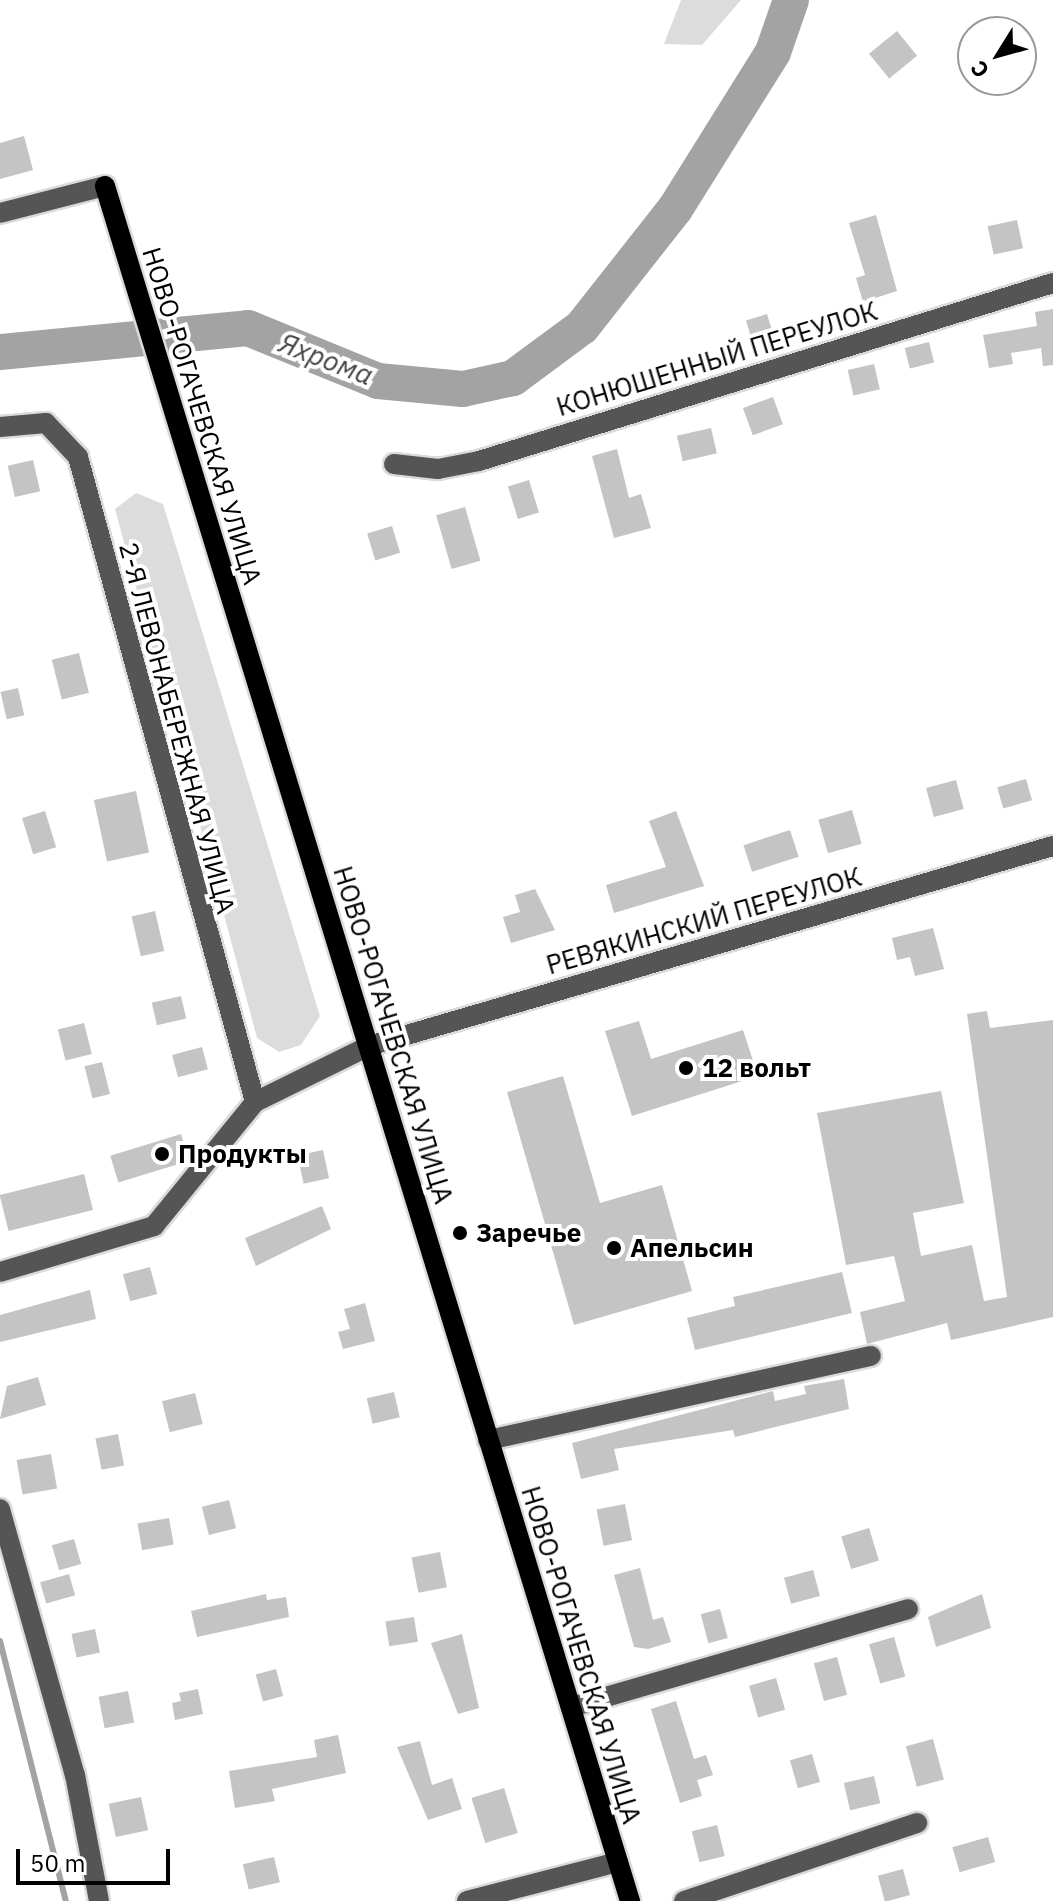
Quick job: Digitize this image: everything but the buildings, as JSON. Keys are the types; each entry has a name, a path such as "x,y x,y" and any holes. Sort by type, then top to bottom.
{"main road":[{"name":"НОВО-РОГАЧЕВСКАЯ УЛИЦА","path":"108,195 630,1901"}],"street":[{"path":"0,213 108,195"},
{"name":"КОНЮШЕННЫЙ ПЕРЕУЛОК","path":"394,464 438,469 479,461 1053,283"},
{"name":"2-Я ЛЕВОНАБЕРЕЖНАЯ УЛИЦА","path":"0,427 46,423 78,457 255,1102"},
{"name":"РЕВЯКИНСКИЙ ПЕРЕУЛОК","path":"255,1102 369,1046 1053,846"},
{"path":"0,1272 154,1226 255,1102"},
{"path":"488,1440 871,1356"},
{"path":"0,1509 75,1775 99,1901"},
{"path":"571,1707 908,1609"},
{"path":"684,1901 917,1823"},
{"path":"467,1901 618,1862"}],"shaded area":[{"path":"681,0 741,0 702,45 664,44"},
{"path":"136,493 163,504 320,1016 301,1045 279,1052 257,1038 115,509"}],"waterway":[{"name":"Яхрома","path":"0,352 248,328 378,381 463,389 513,378 582,327 675,209 773,52 791,0"},
{"path":"0,1641 66,1901"}],"place":[{"name":"12 вольт","path":"686,1068"},
{"name":"Продукты","path":"162,1154"},
{"name":"Заречье","path":"460,1233"},
{"name":"Апельсин","path":"614,1248"}]}
